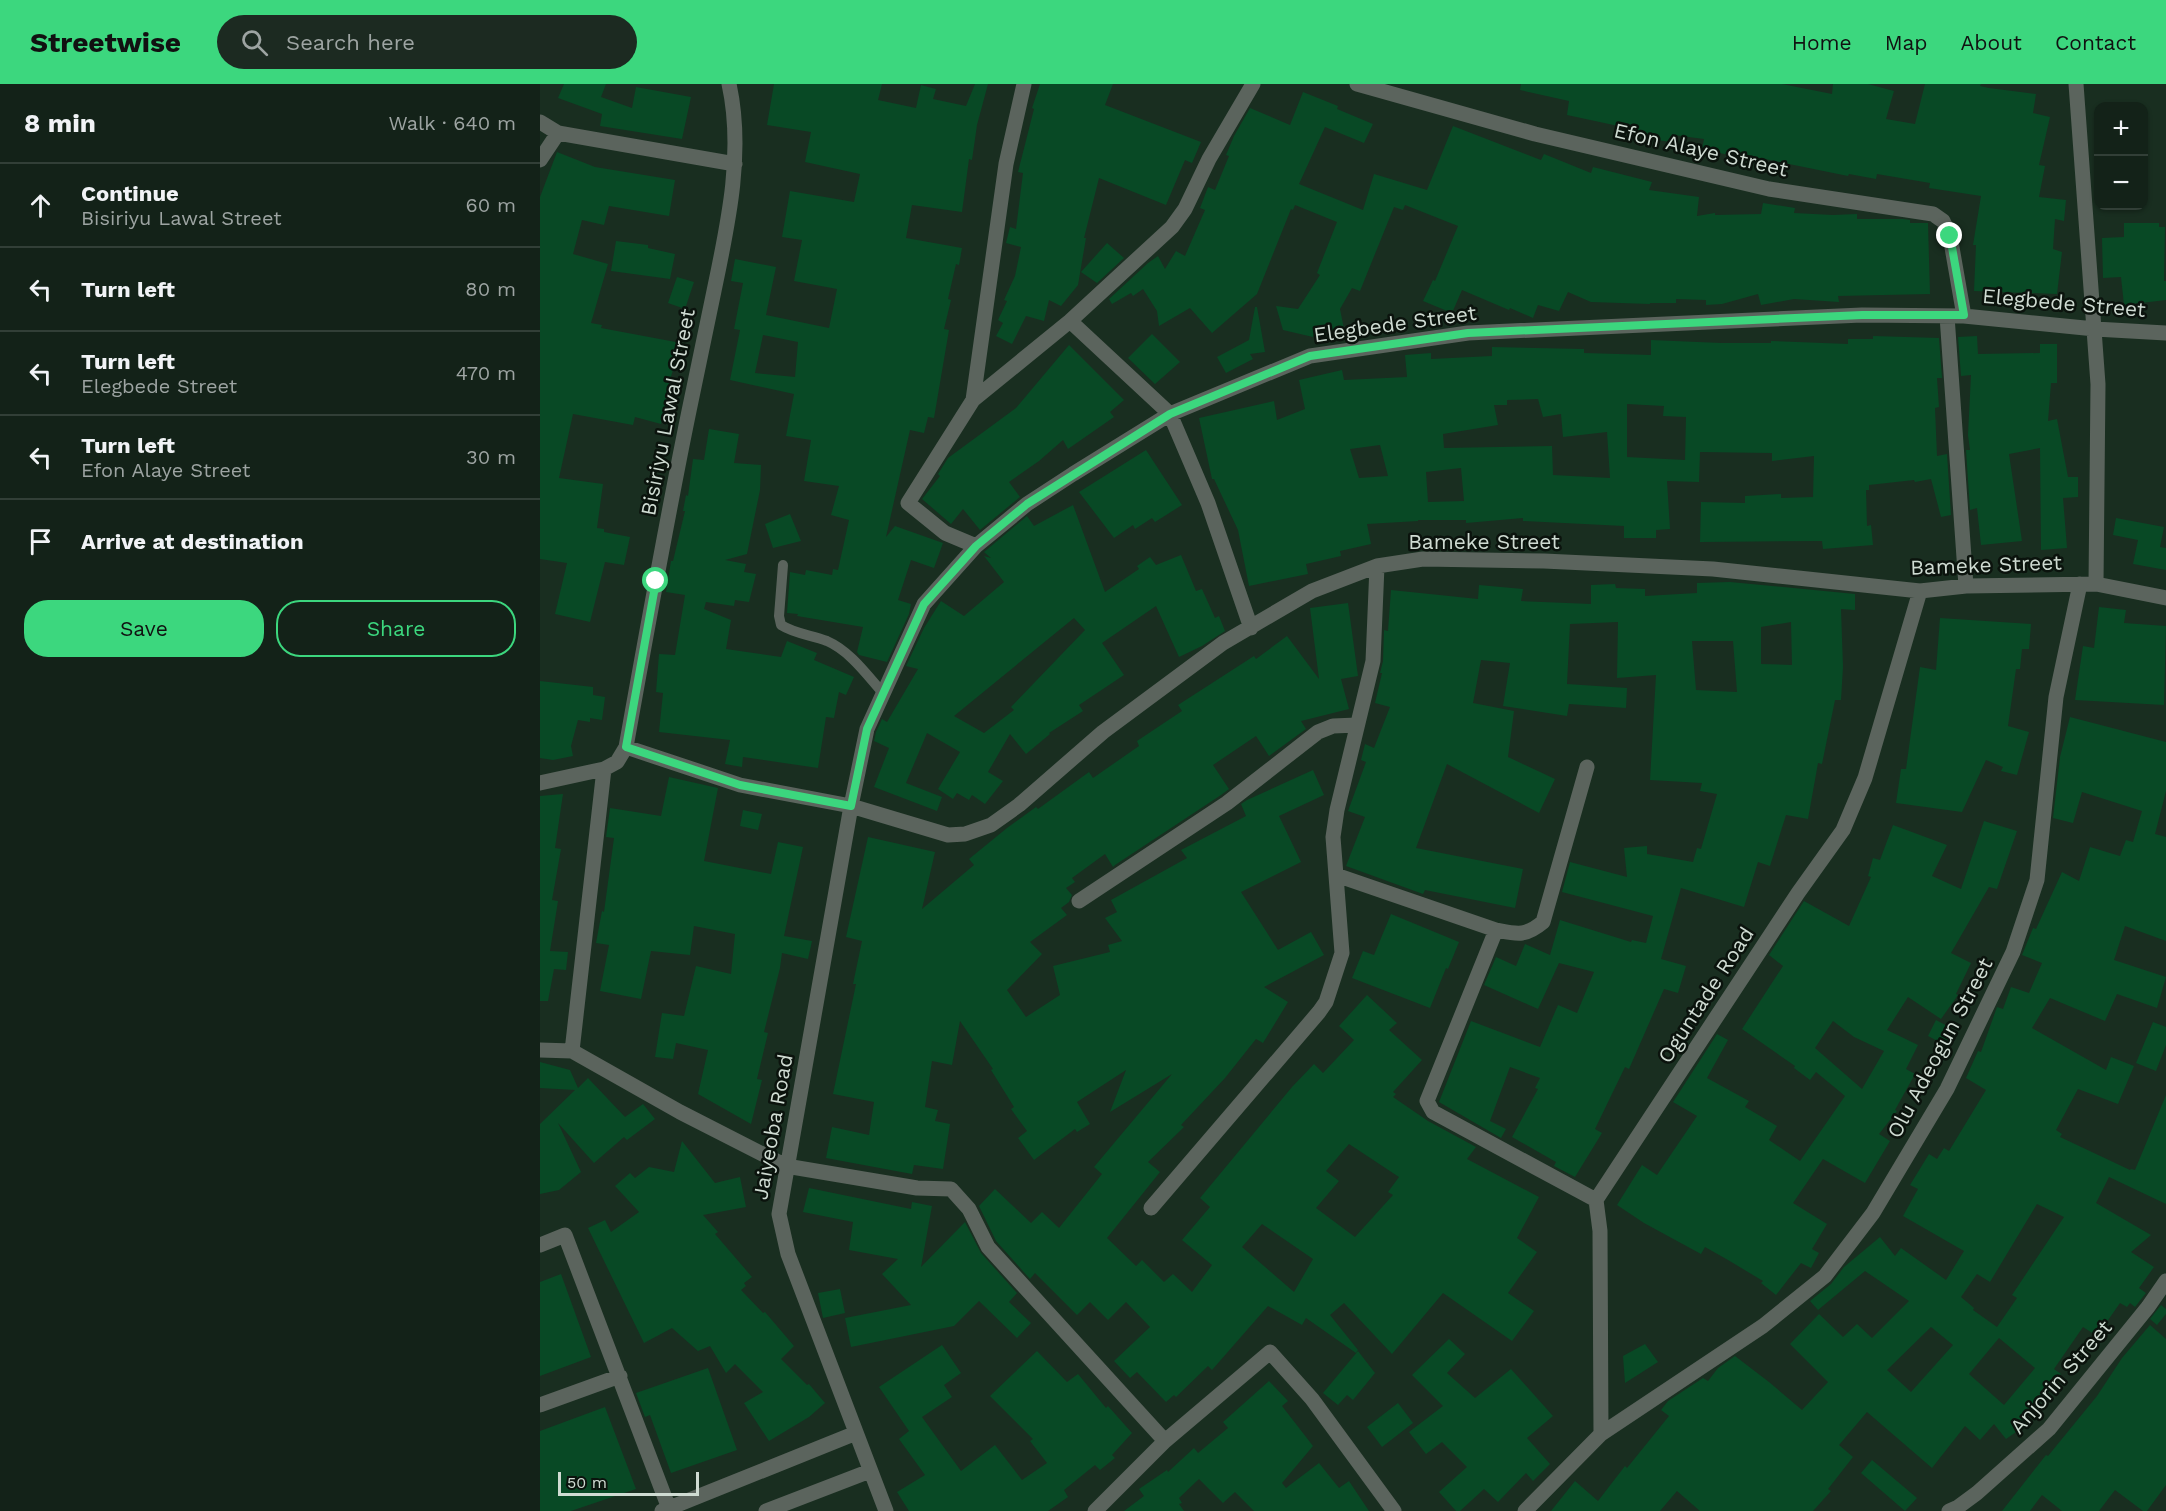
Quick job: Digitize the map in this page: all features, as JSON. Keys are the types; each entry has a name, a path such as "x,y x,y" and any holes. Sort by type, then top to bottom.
{"street":[{"name":"Bisiriyu Lawal Street","path":"626,747 658,570 721,256 735,164 732,96 729,84"},
{"path":"973,400 1006,164 1024,84"},
{"path":"976,546 945,533 908,503 973,400 1070,321 1172,227 1185,209 1209,159 1253,84"},
{"name":"Efon Alaye Street","path":"1357,84 1535,134 1769,189 1933,214 1943,221 1950,236 1964,315"},
{"path":"2076,84 2098,384 2096,584"},
{"path":"540,122 558,133 735,164"},
{"path":"540,160 558,133"},
{"name":"Elegbede Street","path":"851,806 867,729 924,604 976,546 1027,504 1170,414 1310,356 1468,333 1862,315 1964,315 2095,329 2166,333"},
{"path":"1947,316 1966,586"},
{"path":"1070,321 1170,414 1208,503 1251,628"},
{"name":"Bameke Street","path":"626,747 740,785 851,806 948,835 965,834 991,825 1019,805 1103,732 1223,643 1312,591 1377,566 1423,559 1556,561 1713,569 1920,591 1966,586 2096,584 2166,598"},
{"path":"1151,1208 1326,1002 1342,953 1333,837 1337,810 1373,661 1377,566"},
{"name":"Olu Adeogun Street","path":"1525,1511 1601,1434 1763,1326 1825,1276 1873,1213 1947,1089 2013,952 2037,880 2056,697 2080,584"},
{"name":"Oguntade Road","path":"1596,1200 1792,903 1843,830 1865,778 1920,591"},
{"path":"1079,901 1227,804 1318,732 1333,726 1357,725"},
{"path":"540,783 604,769 617,762 626,747"},
{"path":"1336,875 1496,930 1516,933 1532,932 1543,922 1587,767"},
{"path":"572,1051 604,769"},
{"name":"Jaiyeoba Road","path":"851,806 779,1214 788,1254 886,1511"},
{"path":"1496,930 1427,1101 1433,1112 1596,1200 1600,1230 1601,1434"},
{"path":"540,1050 572,1051 680,1112 786,1166 917,1188 951,1189 969,1209 987,1247 1165,1441"},
{"path":"540,1245 566,1235 620,1376 667,1510 856,1433"},
{"name":"Anjorin Street","path":"1949,1511 1977,1493 2049,1429 2148,1307 2166,1281"},
{"path":"1095,1511 1165,1441 1270,1352 1312,1399 1394,1511"},
{"path":"540,1405 620,1376"},
{"path":"766,1511 870,1471"}],"lane":[{"path":"783,565 779,616 781,625 788,630 829,642 862,669 883,693"}],"building":[{"path":"564,84 606,84 601,97 632,108 636,87 691,97 682,139 600,126 602,114 558,98"},
{"path":"774,84 882,84 878,100 916,108 921,85 936,89 933,99 966,106 975,84 988,84 977,125 972,160 969,159 962,212 912,205 906,238 962,248 948,299 951,300 944,329 949,330 934,418 928,417 924,433 910,430 886,537 895,526 943,543 934,568 911,560 898,600 911,604 909,614 887,662 859,655 857,652 863,627 787,613 790,572 805,575 806,570 832,575 833,569 838,570 849,520 831,515 839,486 804,481 811,440 786,436 794,394 730,380 740,330 734,329 743,283 731,281 735,259 776,267 766,315 829,328 837,289 794,281 802,240 782,237 790,191 854,202 860,174 805,162 811,132 767,125","holes":["763,335 798,342 795,377 755,373"]},
{"path":"1040,84 1113,84 1105,105 1201,142 1192,163 1185,160 1166,205 1099,178 1084,238 1086,238 1078,285 1061,306 1049,300 1044,321 1026,316 1012,344 996,336 1003,323 998,320 1015,276 1021,247 1006,243 1010,227 1016,229 1023,173 1018,172 1034,109 1032,108"},
{"path":"1521,84 1782,84 1832,94 1833,84 1868,84 1894,91 1886,119 1915,124 1925,84 1981,84 1980,86 1989,88 2036,94 2033,113 2050,117 2039,165 2045,166 2039,197 2066,200 2064,221 2055,219 2053,249 2062,252 2057,294 1974,291 1976,245 1973,245 1981,196 1929,188 1930,183 1877,174 1876,179 1849,174 1848,176 1765,159 1733,154 1733,156 1702,149 1704,139 1673,135 1671,142 1650,139 1650,137 1622,132 1623,127 1567,115 1569,101 1520,90"},
{"path":"1303,92 1338,106 1337,109 1373,124 1364,143 1325,127 1299,184 1363,210 1374,174 1427,190 1453,126 1541,160 1544,154 1591,173 1593,167 1652,182 1649,190 1699,197 1697,216 1715,213 1715,215 1761,214 1763,203 1795,208 1794,213 1857,214 1857,219 1903,219 1910,220 1910,223 1928,223 1930,294 1838,296 1839,302 1794,299 1761,305 1758,294 1722,304 1706,305 1706,300 1676,299 1676,303 1650,304 1591,302 1568,292 1559,311 1538,305 1533,318 1462,290 1452,313 1423,301 1433,280 1435,281 1458,226 1405,205 1403,210 1394,207 1360,291 1352,288 1340,309 1344,329 1314,334 1313,337 1283,330 1276,306 1298,309 1320,275 1317,273 1337,222 1295,205 1293,210 1291,209 1257,294 1212,333 1190,308 1159,326 1157,311 1143,289 1133,296 1131,293 1112,304 1109,299 1158,256 1165,269 1176,251 1185,256 1205,210 1200,208 1208,187 1215,190 1229,156 1226,155 1234,136 1250,108 1290,125"},
{"path":"557,152 595,167 675,180 669,216 609,206 604,225 582,220 573,254 608,264 591,323 602,325 601,328 681,343 667,390 670,391 661,424 635,417 633,425 573,414 559,478 603,484 597,528 604,529 604,532 630,537 624,565 605,562 590,622 555,614 567,563 540,559 540,197"},
{"path":"2124,223 2159,223 2159,227 2165,227 2166,300 2124,305 2121,277 2103,278 2102,238 2124,237"},
{"path":"616,241 648,245 648,248 675,254 670,279 611,271"},
{"path":"1107,243 1124,258 1097,283 1081,272"},
{"path":"677,277 694,282 685,309 668,303"},
{"path":"1255,307 1257,307 1265,352 1250,354 1253,359 1226,373 1217,357 1249,340"},
{"path":"1152,334 1180,362 1155,384 1128,358"},
{"path":"1873,336 1939,338 1942,378 1937,378 1939,407 1935,408 1937,456 1947,454 1951,515 1941,517 1931,479 1869,485 1869,490 1866,490 1867,526 1871,525 1873,545 1823,549 1822,541 1700,542 1701,502 1745,503 1745,496 1781,494 1781,498 1813,497 1814,456 1772,461 1772,453 1700,452 1699,482 1667,481 1670,529 1656,530 1656,538 1624,538 1624,526 1523,521 1523,518 1466,523 1466,520 1418,520 1367,524 1371,544 1340,551 1341,556 1306,564 1308,574 1249,586 1238,530 1212,479 1199,418 1274,401 1277,420 1305,409 1299,380 1342,370 1344,380 1407,377 1405,355 1431,353 1431,359 1492,356 1492,347 1584,349 1584,353 1651,355 1651,340 1848,344 1848,339 1873,339","holes":["1538,399 1543,417 1561,414 1563,437 1607,432 1610,478 1553,475 1552,446 1444,448 1443,434 1498,425 1494,405 1507,405 1507,400","1627,404 1664,406 1663,416 1686,417 1685,460 1627,457","1380,445 1388,476 1359,478 1350,449","1461,468 1464,501 1428,502 1426,472"]},
{"path":"1977,336 1978,354 2040,353 2040,344 2057,344 2057,383 2051,383 2048,421 2057,419 2068,477 2078,477 2078,497 2063,498 2067,548 2041,550 2040,448 2009,454 2022,541 1981,545 1977,508 1970,510 1966,450 1970,450 1968,435 1971,375 1961,376 1958,337"},
{"path":"1069,345 1124,400 1110,412 1114,417 1068,449 1063,440 1039,461 1009,482 1020,497 980,530 963,509 951,524 922,499 940,476 938,474 948,458 1016,408"},
{"path":"709,429 739,434 734,463 761,465 760,490 747,554 725,560 746,564 744,572 756,574 749,602 735,600 734,606 706,602 704,609 731,620 726,649 781,657 787,641 817,653 814,660 854,677 846,695 839,692 834,718 826,717 818,768 743,757 742,767 725,764 730,740 659,732 663,693 656,692 659,654 675,655 685,595 666,592 671,561 673,561 685,511 683,511 686,495 688,496 693,459 704,460"},
{"path":"1146,450 1182,505 1155,522 1152,518 1135,529 1133,525 1114,538 1079,492"},
{"path":"1073,505 1105,592 1139,569 1137,566 1150,557 1156,565 1181,555 1196,591 1202,589 1215,618 1219,616 1225,631 1179,657 1156,606 1102,643 1124,675 1079,705 1083,711 1049,733 1026,754 1010,734 988,772 1003,781 985,804 972,795 969,800 957,793 953,799 938,789 960,752 927,733 906,783 942,797 937,811 874,787 889,748 874,741 876,732 882,719 887,722 918,669 906,666 924,628 941,601 964,616 1004,582 984,556 991,558 984,552 1027,516 1034,526","holes":["1074,618 1085,630 1011,707 1014,710 984,733 954,716"]},
{"path":"790,514 801,541 773,548 765,524"},
{"path":"2116,518 2164,527 2160,547 2166,548 2166,570 2133,564 2138,540 2113,535"},
{"path":"1730,582 1855,594 1855,610 1841,609 1843,667 1841,700 1835,700 1822,764 1818,763 1808,819 1786,815 1770,866 1758,862 1744,907 1681,888 1661,959 1686,966 1678,993 1664,989 1629,1069 1625,1067 1595,1129 1602,1133 1575,1177 1554,1166 1556,1162 1512,1137 1538,1089 1535,1088 1540,1078 1510,1067 1490,1121 1506,1129 1501,1138 1439,1102 1471,1021 1540,1047 1558,1005 1577,1013 1594,972 1559,963 1538,1009 1484,985 1496,957 1516,966 1525,944 1550,955 1560,920 1631,942 1632,940 1646,943 1653,916 1562,892 1570,862 1627,877 1624,848 1647,846 1647,854 1693,862 1697,848 1701,849 1717,794 1700,791 1702,783 1650,780 1656,675 1617,678 1618,622 1570,624 1567,684 1627,688 1626,708 1569,704 1567,716 1503,706 1510,663 1481,660 1473,703 1514,711 1508,757 1555,779 1539,813 1447,764 1416,848 1523,869 1515,908 1425,890 1423,894 1346,866 1365,817 1348,811 1366,762 1361,760 1365,744 1374,748 1390,707 1375,703 1382,673 1380,673 1383,661 1384,630 1388,631 1391,590 1478,599 1479,585 1523,589 1521,601 1591,604 1591,585 1615,584 1616,588 1645,589 1645,596 1697,593 1697,583","holes":["1791,622 1792,665 1761,664 1761,627","1692,641 1733,641 1737,692 1696,690"]},
{"path":"1348,603 1358,676 1341,679 1349,709 1301,721 1306,729 1269,756 1256,736 1213,765 1229,789 1113,867 1105,854 1072,878 1075,882 1066,888 1072,895 1069,902 1061,908 1067,915 1030,942 1042,954 1007,990 1026,1017 1060,995 1053,966 1110,952 1108,945 1122,941 1105,918 1117,912 1111,900 1187,858 1181,850 1246,816 1241,804 1247,800 1313,770 1324,795 1279,816 1301,862 1241,892 1278,950 1311,932 1324,955 1264,987 1288,1002 1263,1043 1256,1039 1225,1078 1181,1125 1184,1127 1148,1162 1160,1172 1107,1238 1136,1266 1142,1260 1164,1282 1173,1274 1192,1292 1212,1265 1182,1240 1210,1207 1200,1198 1292,1087 1314,1064 1323,1073 1354,1040 1339,1026 1367,995 1397,1023 1389,1030 1422,1060 1393,1092 1396,1094 1393,1097 1428,1121 1476,1147 1467,1159 1539,1197 1517,1238 1537,1252 1508,1293 1534,1311 1512,1341 1443,1293 1392,1354 1344,1303 1330,1315 1358,1350 1356,1353 1306,1318 1302,1325 1268,1306 1212,1370 1208,1366 1176,1397 1174,1395 1166,1402 1137,1372 1130,1378 1114,1361 1150,1327 1126,1302 1108,1320 1090,1302 1077,1315 1035,1273 1030,1279 996,1241 979,1206 995,1189 1031,1223 1042,1212 1059,1228 1102,1174 1094,1167 1172,1074 1110,1112 1126,1070 1077,1102 1090,1124 1077,1132 1075,1129 1034,1160 1018,1138 1027,1131 1011,1109 1014,1107 991,1070 993,1069 960,1021 952,1065 932,1061 925,1107 938,1110 935,1121 950,1124 943,1169 914,1165 912,1174 826,1158 832,1127 869,1135 874,1102 833,1094 856,984 853,984 862,941 846,937 868,837 935,852 922,909 974,865 969,859 1007,828 1089,772 1093,778 1139,746 1137,741 1182,711 1178,705 1254,656 1256,659 1287,636 1319,679 1310,608","holes":["1349,1144 1399,1177 1388,1192 1393,1195 1355,1237 1316,1208 1339,1181 1326,1171","1262,1224 1313,1259 1294,1292 1242,1247"]},
{"path":"2099,607 2126,610 2124,623 2166,626 2164,705 2075,700 2083,646 2094,648"},
{"path":"1940,618 2031,624 2029,649 2022,649 2020,669 2016,669 2008,726 2029,732 2017,775 2001,771 2003,767 1986,760 1962,812 1896,803 1901,769 1906,769 1920,667 1936,670"},
{"path":"540,681 593,687 593,695 605,697 602,720 590,718 590,722 578,720 571,746 573,756 553,760 540,758"},
{"path":"2070,717 2166,742 2166,791 2155,834 2166,837 2166,941 2125,926 2114,960 2166,977 2157,1008 2117,994 2105,1021 2050,998 2032,1028 2106,1070 2111,1057 2134,1066 2118,1104 2078,1089 2056,1130 2062,1134 2060,1137 2130,1170 2135,1170 2166,1095 2166,1204 2109,1177 2096,1203 2151,1235 2131,1252 2154,1267 2139,1288 2146,1293 2135,1307 2130,1303 2127,1307 2120,1303 2097,1336 2083,1327 2054,1369 2061,1374 2016,1427 2019,1430 2006,1439 1994,1424 1980,1440 1965,1426 1932,1468 1867,1412 1839,1445 1853,1457 1828,1489 1831,1491 1813,1511 1700,1511 1677,1491 1660,1511 1551,1511 1575,1481 1598,1501 1669,1416 1661,1410 1668,1401 1703,1378 1708,1381 1718,1368 1735,1356 1802,1410 1828,1382 1790,1344 1819,1314 1843,1337 1857,1324 1872,1338 1909,1301 1865,1271 1818,1310 1810,1301 1831,1284 1844,1267 1880,1237 1895,1256 1901,1248 1946,1280 1964,1251 1903,1216 1918,1189 1910,1185 1929,1154 1937,1159 1944,1148 1949,1151 1986,1090 1966,1078 1978,1051 1981,1052 1997,1007 2003,1009 2011,987 2029,993 2042,963 2022,955 2033,928 2036,929 2062,872 2079,881 2090,847 2120,856 2126,840 2133,842 2142,811 2082,792 2073,823 2053,818 2060,757","holes":["2037,1204 2064,1217 2012,1295 2017,1298 1997,1327 1973,1310 1974,1308 1961,1297 1977,1274 1990,1282","1931,1327 1953,1345 1911,1392 1887,1370","1999,1338 2035,1368 2004,1405 1969,1374"]},
{"path":"669,777 718,788 704,861 771,874 778,842 803,847 784,936 812,941 808,959 782,953 764,1032 768,1033 757,1079 762,1080 751,1124 698,1094 708,1050 676,1043 673,1059 655,1057 662,1013 684,1016 696,966 731,974 735,934 694,926 690,955 651,951 641,999 600,991 609,945 596,943 602,911 604,912 614,838 606,837 610,808 661,816"},
{"path":"563,794 555,848 561,849 552,900 558,901 550,951 568,952 566,970 554,969 548,1001 540,1001 540,796"},
{"path":"743,810 762,814 758,830 740,826"},
{"path":"1984,821 2017,831 1997,889 1989,887 1951,953 1971,963 1956,994 1958,995 1941,1019 1908,997 1887,1030 1918,1045 1906,1069 1915,1074 1895,1110 1897,1111 1879,1134 1890,1141 1865,1183 1823,1159 1793,1203 1827,1224 1812,1249 1819,1253 1811,1268 1801,1263 1776,1295 1761,1283 1763,1281 1728,1260 1705,1247 1701,1254 1644,1223 1617,1205 1642,1165 1657,1175 1697,1116 1673,1102 1717,1034 1728,1040 1707,1078 1749,1101 1745,1107 1777,1126 1769,1140 1800,1161 1845,1096 1816,1072 1810,1080 1794,1068 1795,1066 1742,1029 1783,966 1769,955 1804,901 1849,926 1871,877 1868,876 1873,858 1880,860 1893,825 1947,845 1932,876 1961,889","holes":["1833,1021 1854,1037 1884,1051 1862,1089 1815,1048"]},
{"path":"1391,914 1459,942 1430,1008 1352,978 1363,951 1374,955"},
{"path":"1936,1020 1953,1029 1945,1045 1928,1036"},
{"path":"2153,1022 2166,1027 2166,1045 2156,1071 2136,1063"},
{"path":"540,1062 570,1070 578,1088 588,1078 625,1117 643,1104 655,1119 627,1140 624,1137 594,1163 558,1123 581,1172 559,1190 540,1194 540,1124 575,1090 540,1088"},
{"path":"682,1141 715,1183 740,1177 746,1207 703,1215 718,1232 715,1234 752,1277 744,1283 746,1286 741,1290 763,1313 765,1312 794,1346 781,1359 807,1385 809,1384 825,1403 809,1417 769,1441 744,1403 763,1392 735,1364 726,1373 710,1346 698,1351 672,1328 644,1343 588,1228 605,1220 611,1232 639,1212 615,1186 630,1173 635,1178 649,1167 674,1172"},
{"path":"809,1188 911,1209 912,1202 932,1206 921,1267 965,1222 981,1253 1017,1293 1009,1302 1031,1323 1017,1338 979,1301 954,1326 851,1347 845,1318 911,1305 882,1274 898,1259 849,1250 853,1222 803,1212"},
{"path":"561,1274 591,1357 540,1376 540,1282"},
{"path":"840,1289 845,1313 823,1318 818,1293"},
{"path":"2161,1305 2166,1309 2166,1314 2157,1325 2150,1319"},
{"path":"2150,1325 2166,1339 2166,1485 2147,1511 2143,1511 2115,1490 2099,1511 2062,1511 2042,1495 2030,1511 2002,1511 2097,1396 2122,1358"},
{"path":"1449,1339 1465,1354 1447,1373 1475,1398 1511,1369 1553,1416 1527,1438 1550,1464 1533,1481 1526,1473 1498,1502 1484,1489 1460,1511 1456,1511 1439,1492 1467,1467 1442,1442 1426,1454 1409,1432 1443,1406 1412,1375"},
{"path":"1645,1344 1658,1362 1625,1383 1623,1356"},
{"path":"942,1345 961,1373 944,1385 952,1397 922,1417 961,1471 995,1445 1022,1480 1047,1463 1030,1441 1033,1439 990,1396 1037,1351 1067,1382 1078,1374 1106,1408 1108,1406 1132,1433 1112,1455 1115,1458 1100,1470 1095,1465 1064,1490 1068,1497 1048,1511 909,1511 897,1492 925,1475 899,1439 909,1431 879,1387"},
{"path":"1358,1351 1375,1373 1353,1400 1347,1395 1338,1405 1323,1393"},
{"path":"708,1368 737,1450 671,1473 650,1415 645,1417 636,1393"},
{"path":"1269,1381 1288,1401 1282,1406 1313,1446 1282,1483 1286,1488 1319,1463 1339,1488 1349,1481 1369,1511 1254,1511 1235,1492 1223,1503 1199,1479 1179,1498 1182,1503 1179,1504 1184,1511 1124,1511 1144,1496 1139,1489 1167,1470 1168,1472 1194,1448 1198,1453 1228,1428 1223,1422"},
{"path":"1398,1403 1413,1423 1382,1447 1367,1427"},
{"path":"605,1407 636,1489 571,1511 540,1511 540,1431"},
{"path":"1872,1460 1917,1498 1905,1511 1861,1473"}],"route":[{"path":"656,581 626,747 740,785 851,806 867,729 924,604 976,546 1027,504 1170,414 1310,356 1468,333 1862,315 1964,315 1950,236"}]}
